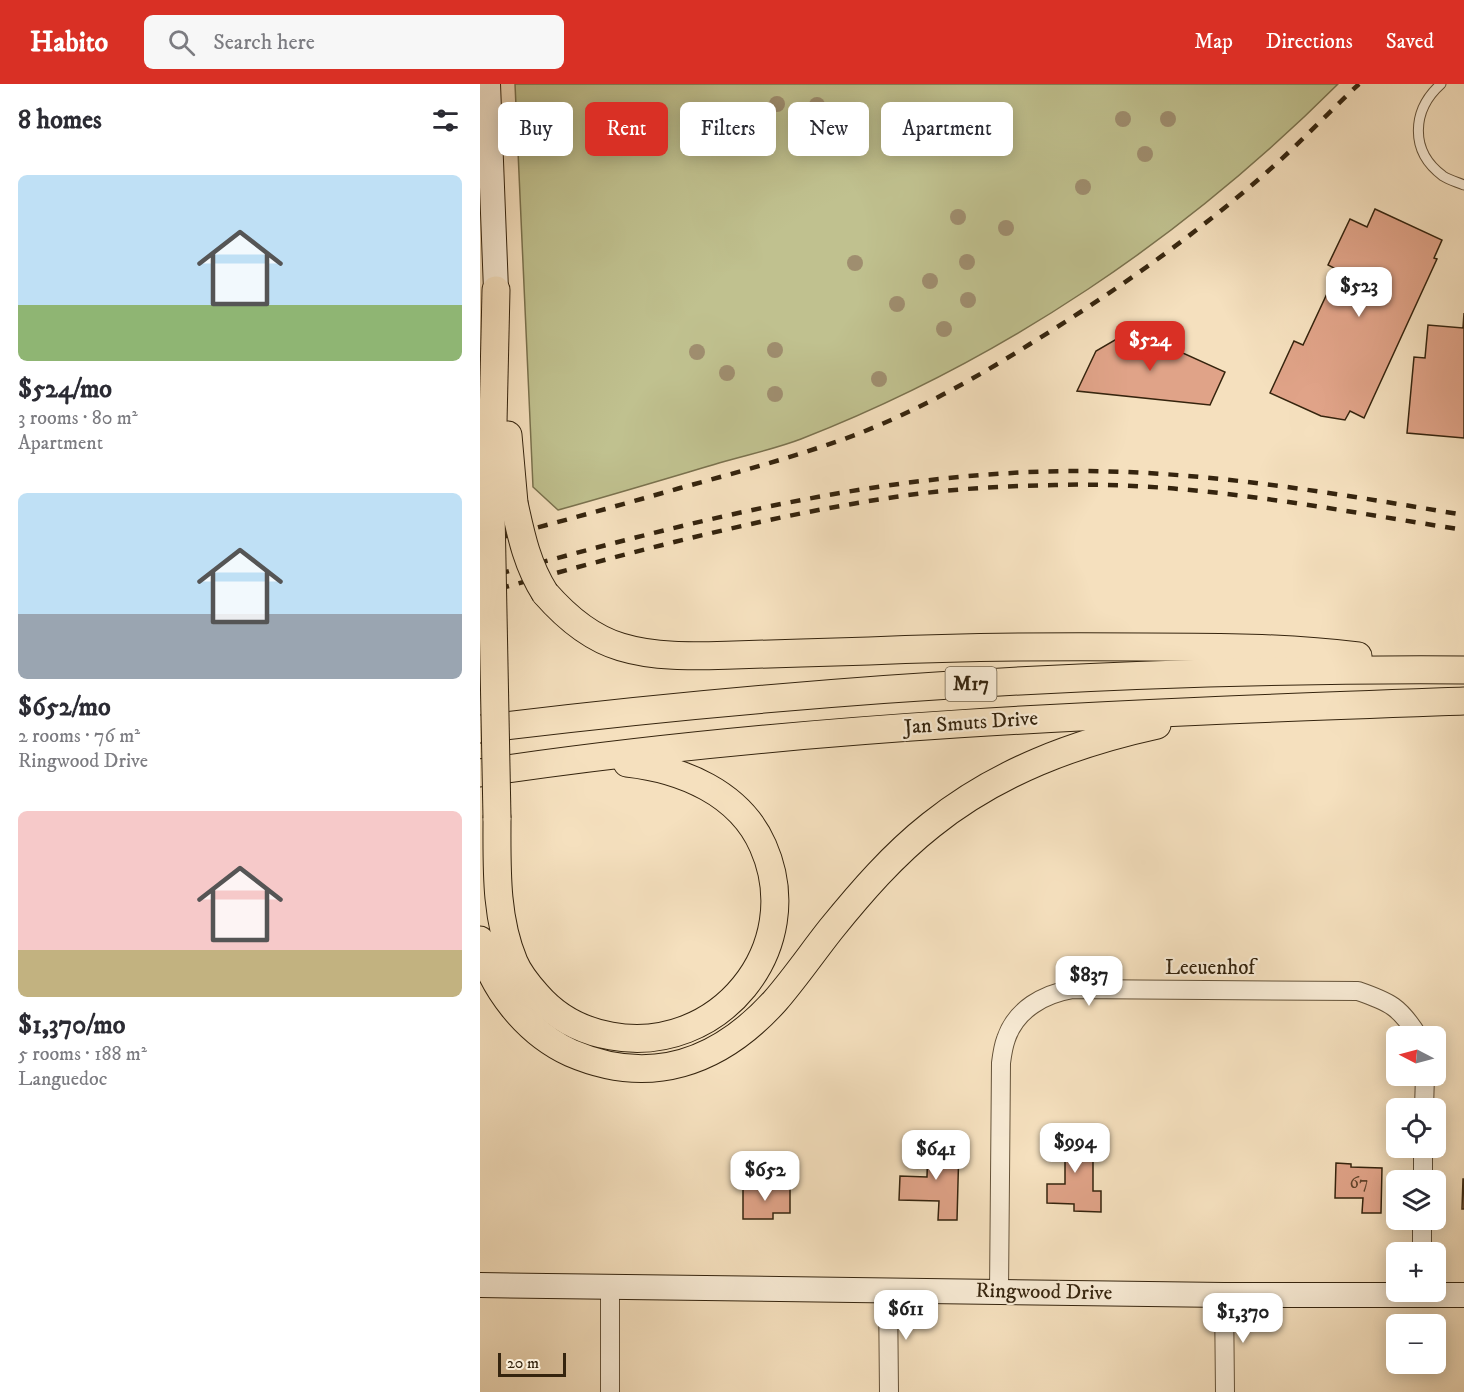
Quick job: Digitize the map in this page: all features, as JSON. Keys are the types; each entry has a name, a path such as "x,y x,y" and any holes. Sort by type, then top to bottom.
{"main road":[{"path":"496,290 502,507 497,818 500,905 508,946 521,975 545,1004 558,1015 586,1030 604,1035 623,1038 663,1036 682,1031 716,1013 733,1000 756,971 764,956 774,922 776,905 772,868 759,836 746,817 733,804 696,780 659,768 619,763 535,765"},
{"path":"502,507 535,577 545,593 570,618 602,640 621,647 656,654 710,656 957,648 1213,647 1298,650 1464,669"},
{"name":"Jan Smuts Drive","path":"480,729 763,699 1042,679 1464,669"},
{"name":"Jan Smuts Drive","path":"480,773 771,737 1060,716 1464,701"},
{"path":"480,940 487,964 512,1006 554,1044 588,1060 618,1068 655,1068 688,1061 704,1056 722,1045 756,1019 775,1000 881,870 907,844 956,806 1010,774 1091,741 1225,710"}],"street":[{"path":"489,84 496,290"},
{"name":"Leeuenhof","path":"999,1292 1001,1063 1006,1037 1019,1017 1036,1001 1054,993 1073,989 1358,992 1387,1001 1407,1018 1412,1026"},
{"name":"Ringwood Drive","path":"480,1285 1224,1295 1386,1293"},
{"path":"610,1287 610,1392"},
{"path":"888,1290 889,1392"},
{"name":"Ringwood Drive","path":"1446,1294 1464,1295"},
{"path":"1224,1295 1225,1392"}],"lane":[{"path":"1441,84 1431,93 1421,110 1418,132 1421,149 1430,165 1444,177 1464,185"}],"green space":[{"path":"515,84 1338,84 1218,193 1154,243 1088,289 949,372 876,407 791,443 558,510 533,487 518,156 573,156 573,102 516,102"}],"building":[{"path":"1375,209 1442,240 1434,258 1437,259 1364,418 1350,411 1345,420 1321,416 1270,393 1294,341 1303,345 1338,270 1328,265 1350,219 1367,227"},
{"path":"1464,313 1464,438 1407,433 1414,357 1425,358 1428,325 1463,328"},
{"path":"1132,330 1225,372 1210,405 1077,391 1096,351"},
{"path":"1047,1135 1093,1136 1093,1191 1101,1191 1101,1212 1074,1211 1074,1204 1047,1203 1047,1184 1065,1184 1065,1152 1047,1151"},
{"path":"928,1144 959,1145 957,1220 938,1220 939,1201 899,1200 900,1176 927,1177"},
{"path":"1336,1163 1351,1164 1351,1167 1382,1168 1381,1213 1362,1213 1363,1198 1335,1198"},
{"path":"1463,1179 1464,1209 1462,1209"},
{"path":"743,1186 790,1186 790,1213 773,1213 773,1219 743,1219"}],"railway":[{"path":"480,543 812,450 878,426 945,394 1061,325 1182,241 1291,151 1359,84"},
{"path":"480,579 629,539 779,504 855,490 1008,473 1086,471 1181,475 1323,492 1464,515"},
{"path":"480,594 634,552 738,527 895,497 975,488 1055,485 1158,487 1312,505 1464,530"}]}
